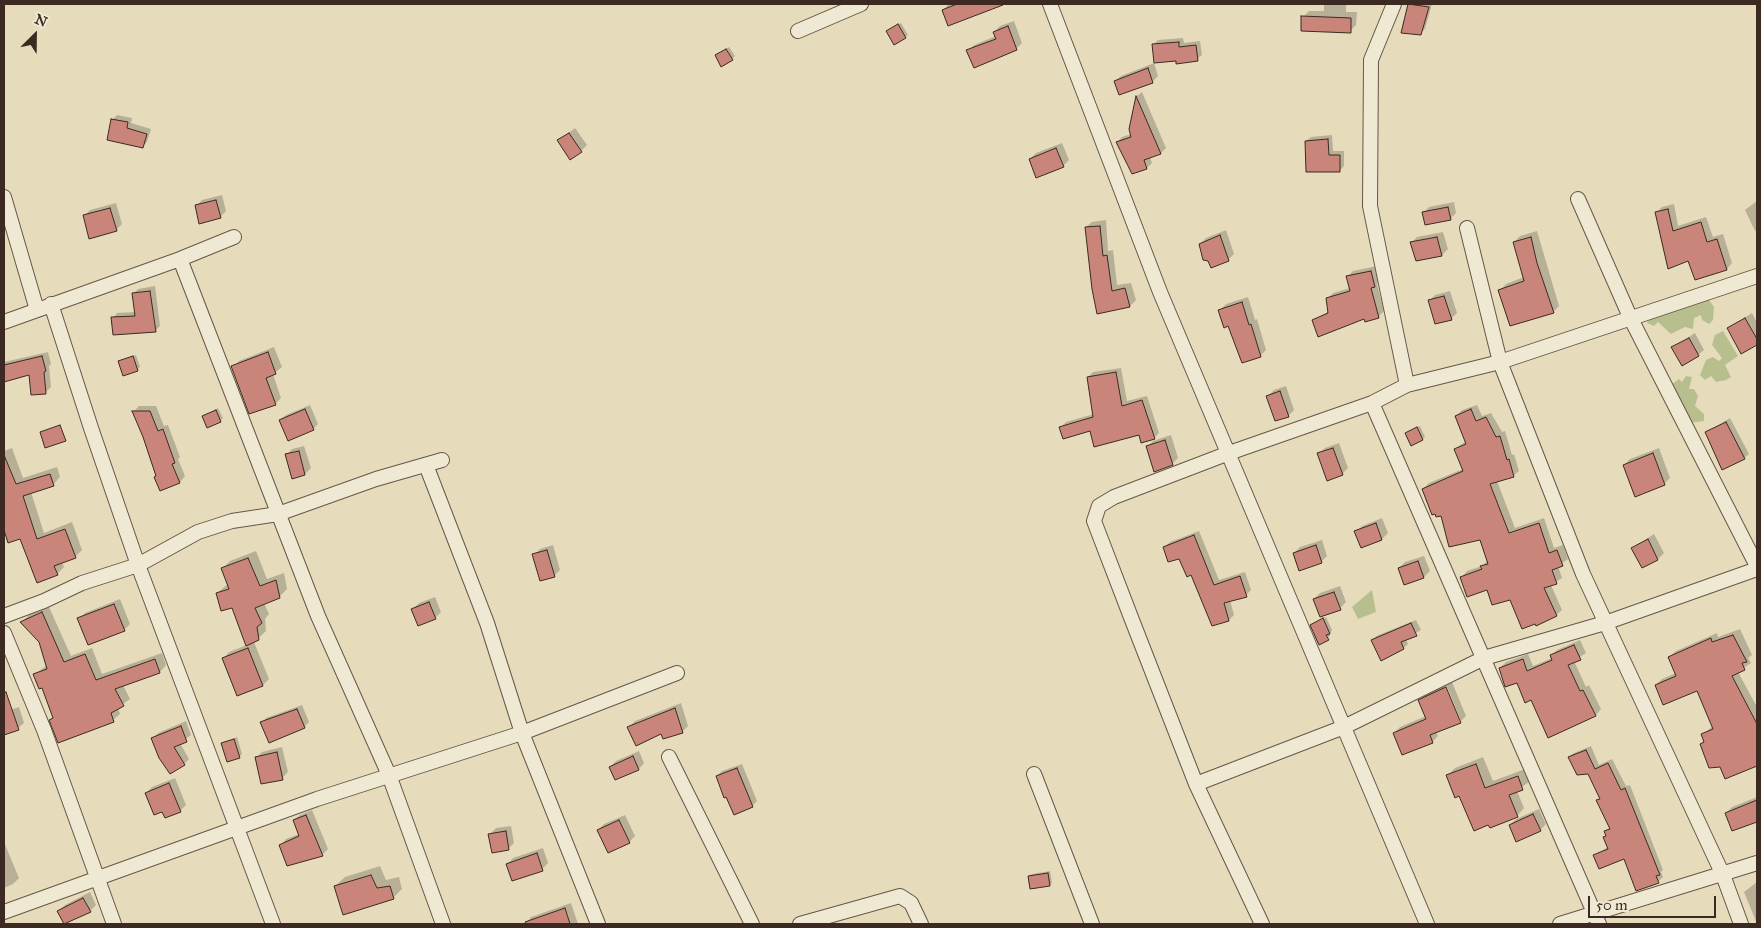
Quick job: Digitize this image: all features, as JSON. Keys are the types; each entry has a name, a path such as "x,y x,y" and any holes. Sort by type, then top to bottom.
{"street":[{"path":"798,31 861,4"},
{"path":"1050,4 1160,292 1427,924"},
{"path":"1394,4 1371,60 1370,206 1407,386"},
{"path":"4,197 36,310"},
{"path":"1196,784 1344,727 1484,658 1605,623 1757,567 1630,317 1578,199"},
{"path":"1467,228 1500,362 1583,574 1723,875 1742,924"},
{"path":"4,322 180,259 234,237"},
{"path":"180,259 318,616 389,775 443,924"},
{"path":"1262,924 1196,784 1094,521 1099,506 1114,497 1229,453 1372,403 1407,386 1500,362 1757,276"},
{"path":"51,304 138,564 273,924"},
{"path":"1372,403 1597,918"},
{"path":"4,616 44,601 82,583 138,564 198,532 232,521 278,514 376,479 442,460"},
{"path":"426,465 487,623 522,733 598,924"},
{"path":"4,633 44,730 95,878 114,924"},
{"path":"4,912 317,799 522,733 677,673"},
{"path":"669,756 752,924"},
{"path":"1034,774 1092,924"},
{"path":"1560,924 1597,918 1757,863"},
{"path":"800,924 900,896 911,903 921,924"}],"green space":[{"path":"1707,297 1714,307 1713,320 1709,324 1702,320 1701,315 1694,318 1693,329 1685,327 1671,334 1658,322 1654,326 1647,323 1652,313"},
{"path":"1723,331 1738,356 1725,365 1731,377 1716,382 1711,376 1705,380 1700,375 1706,360 1713,357 1719,361 1722,358 1712,345 1715,335"},
{"path":"1686,376 1692,377 1689,389 1694,389 1698,396 1695,406 1704,414 1704,421 1689,423 1671,385 1679,379 1682,382"},
{"path":"1372,590 1376,612 1358,619 1352,607"}],"building":[{"path":"957,4 1003,5 948,26 942,10"},
{"path":"1408,4 1429,7 1421,35 1401,33"},
{"path":"1301,16 1351,18 1351,33 1301,31"},
{"path":"898,24 906,38 894,45 886,31"},
{"path":"1008,26 1017,50 974,68 966,50 996,39 993,32"},
{"path":"1179,42 1179,47 1196,45 1198,61 1176,64 1176,61 1154,63 1152,44"},
{"path":"726,49 733,60 721,67 715,55"},
{"path":"1148,68 1153,83 1119,95 1114,81"},
{"path":"1136,96 1161,154 1144,160 1147,169 1132,174 1116,142 1131,137 1129,129"},
{"path":"111,119 128,122 127,128 147,134 143,148 107,140"},
{"path":"569,133 582,152 570,160 557,140"},
{"path":"1328,139 1329,155 1340,155 1340,172 1306,172 1305,141"},
{"path":"1056,148 1064,167 1036,178 1029,159"},
{"path":"216,200 221,218 199,224 195,205"},
{"path":"1448,207 1451,220 1425,225 1422,212"},
{"path":"110,208 117,231 89,239 83,215"},
{"path":"1668,209 1673,231 1701,222 1707,242 1717,239 1727,270 1695,280 1688,261 1668,269 1655,212"},
{"path":"1100,226 1103,256 1107,255 1112,291 1125,288 1130,307 1097,314 1092,289 1085,227"},
{"path":"1220,235 1229,261 1211,268 1208,261 1203,260 1199,244"},
{"path":"1437,237 1442,256 1416,261 1410,242"},
{"path":"1531,237 1537,263 1554,313 1510,326 1498,290 1524,281 1513,242"},
{"path":"1371,271 1375,287 1371,288 1379,318 1365,322 1364,319 1318,337 1312,320 1328,313 1326,298 1350,291 1346,276"},
{"path":"150,291 156,332 113,335 111,317 135,316 132,293"},
{"path":"1444,296 1452,320 1435,324 1428,300"},
{"path":"1242,302 1261,357 1242,363 1228,326 1224,328 1218,310"},
{"path":"1745,318 1757,339 1757,345 1741,354 1727,328"},
{"path":"1689,338 1699,356 1682,366 1671,347"},
{"path":"268,352 276,374 266,378 276,405 249,414 231,366"},
{"path":"42,356 46,371 44,372 46,394 31,395 29,375 4,382 4,365"},
{"path":"133,356 138,371 123,376 118,361"},
{"path":"1116,372 1122,406 1142,400 1155,439 1141,443 1139,435 1094,447 1090,431 1063,439 1059,427 1093,417 1087,377"},
{"path":"1280,391 1289,417 1275,421 1266,396"},
{"path":"305,409 314,430 288,441 279,420"},
{"path":"1471,409 1476,421 1486,417 1496,437 1500,436 1507,460 1509,459 1514,477 1490,484 1509,533 1539,523 1549,553 1557,550 1563,566 1552,570 1557,584 1544,588 1557,616 1536,626 1535,624 1522,629 1510,600 1492,605 1487,590 1467,597 1460,577 1482,569 1480,566 1488,564 1480,540 1449,547 1441,516 1436,517 1435,514 1432,515 1422,489 1463,471 1454,449 1466,444 1455,416"},
{"path":"216,410 221,422 207,428 202,416"},
{"path":"132,411 150,411 158,431 163,429 175,463 172,464 180,483 160,491 154,477 156,476 143,437"},
{"path":"1726,422 1745,459 1722,470 1705,432"},
{"path":"60,425 66,441 45,448 40,432"},
{"path":"1417,427 1423,440 1411,446 1405,433"},
{"path":"1165,440 1173,465 1154,472 1146,446"},
{"path":"1333,448 1343,475 1327,481 1317,453"},
{"path":"299,451 305,475 292,479 285,454"},
{"path":"1653,453 1665,485 1635,497 1623,465"},
{"path":"4,455 16,484 50,474 54,486 23,496 37,539 65,529 76,558 54,566 58,575 37,583 20,539 8,543 4,530"},
{"path":"1376,523 1382,540 1361,548 1354,531"},
{"path":"1194,535 1214,585 1240,576 1247,597 1224,603 1229,621 1212,626 1191,575 1187,577 1179,559 1168,562 1163,547"},
{"path":"1648,539 1658,560 1642,568 1631,548"},
{"path":"1316,545 1322,563 1299,571 1293,553"},
{"path":"547,550 555,577 540,581 532,554"},
{"path":"248,558 260,586 276,580 280,598 255,608 262,623 257,627 259,640 246,646 232,608 221,611 216,593 229,589 221,568"},
{"path":"1418,561 1424,578 1404,585 1398,568"},
{"path":"1334,592 1341,610 1320,617 1313,599"},
{"path":"429,602 436,619 418,626 411,609"},
{"path":"114,604 125,631 88,645 77,618"},
{"path":"42,612 64,662 85,654 96,680 155,659 160,673 115,689 124,706 111,713 114,722 58,743 49,720 53,718 42,688 39,689 33,674 47,669 39,642 20,622"},
{"path":"1323,618 1330,634 1326,635 1329,640 1319,645 1310,625"},
{"path":"1411,623 1417,636 1401,642 1404,649 1381,661 1371,640"},
{"path":"1733,635 1747,662 1742,663 1745,670 1732,676 1757,724 1757,766 1725,779 1720,767 1709,768 1700,744 1704,742 1701,734 1713,729 1697,691 1663,705 1655,685 1676,676 1668,657 1711,638 1712,642"},
{"path":"1574,645 1581,660 1568,665 1580,691 1583,690 1596,716 1548,738 1531,700 1525,703 1517,683 1505,687 1499,668 1523,659 1527,671 1552,660 1550,655"},
{"path":"248,648 263,686 237,696 222,658"},
{"path":"1446,687 1461,723 1430,735 1433,743 1402,755 1393,733 1426,719 1418,700"},
{"path":"6,692 19,730 4,735 4,693"},
{"path":"675,708 683,733 663,739 661,734 636,746 627,727"},
{"path":"297,709 305,728 269,743 260,722"},
{"path":"181,726 187,742 174,747 185,765 170,774 159,758 151,738"},
{"path":"234,739 240,758 227,762 221,743"},
{"path":"1586,750 1595,769 1608,763 1621,790 1625,788 1660,875 1656,876 1659,883 1636,891 1624,859 1599,869 1593,855 1608,849 1603,837 1606,836 1604,831 1610,829 1596,800 1600,799 1588,774 1577,775 1568,757"},
{"path":"277,752 283,780 261,784 255,757"},
{"path":"633,756 639,770 615,780 609,767"},
{"path":"1476,764 1485,788 1518,776 1523,790 1509,795 1518,817 1490,828 1488,825 1474,831 1459,796 1455,798 1446,775"},
{"path":"737,768 753,807 734,815 726,797 724,798 716,776"},
{"path":"169,783 181,812 165,818 162,812 154,815 145,793"},
{"path":"1757,800 1757,822 1732,831 1725,813"},
{"path":"1533,814 1541,831 1516,842 1509,825"},
{"path":"306,815 323,856 287,866 279,845 299,836 293,820"},
{"path":"619,820 630,843 608,853 597,830"},
{"path":"506,831 509,850 492,853 488,834"},
{"path":"537,853 543,871 512,881 506,864"},
{"path":"1048,873 1050,886 1030,889 1028,876"},
{"path":"371,875 377,888 390,886 394,899 343,915 334,886"},
{"path":"83,898 91,912 64,924 57,911"},
{"path":"565,908 570,924 526,924 525,922"}]}
